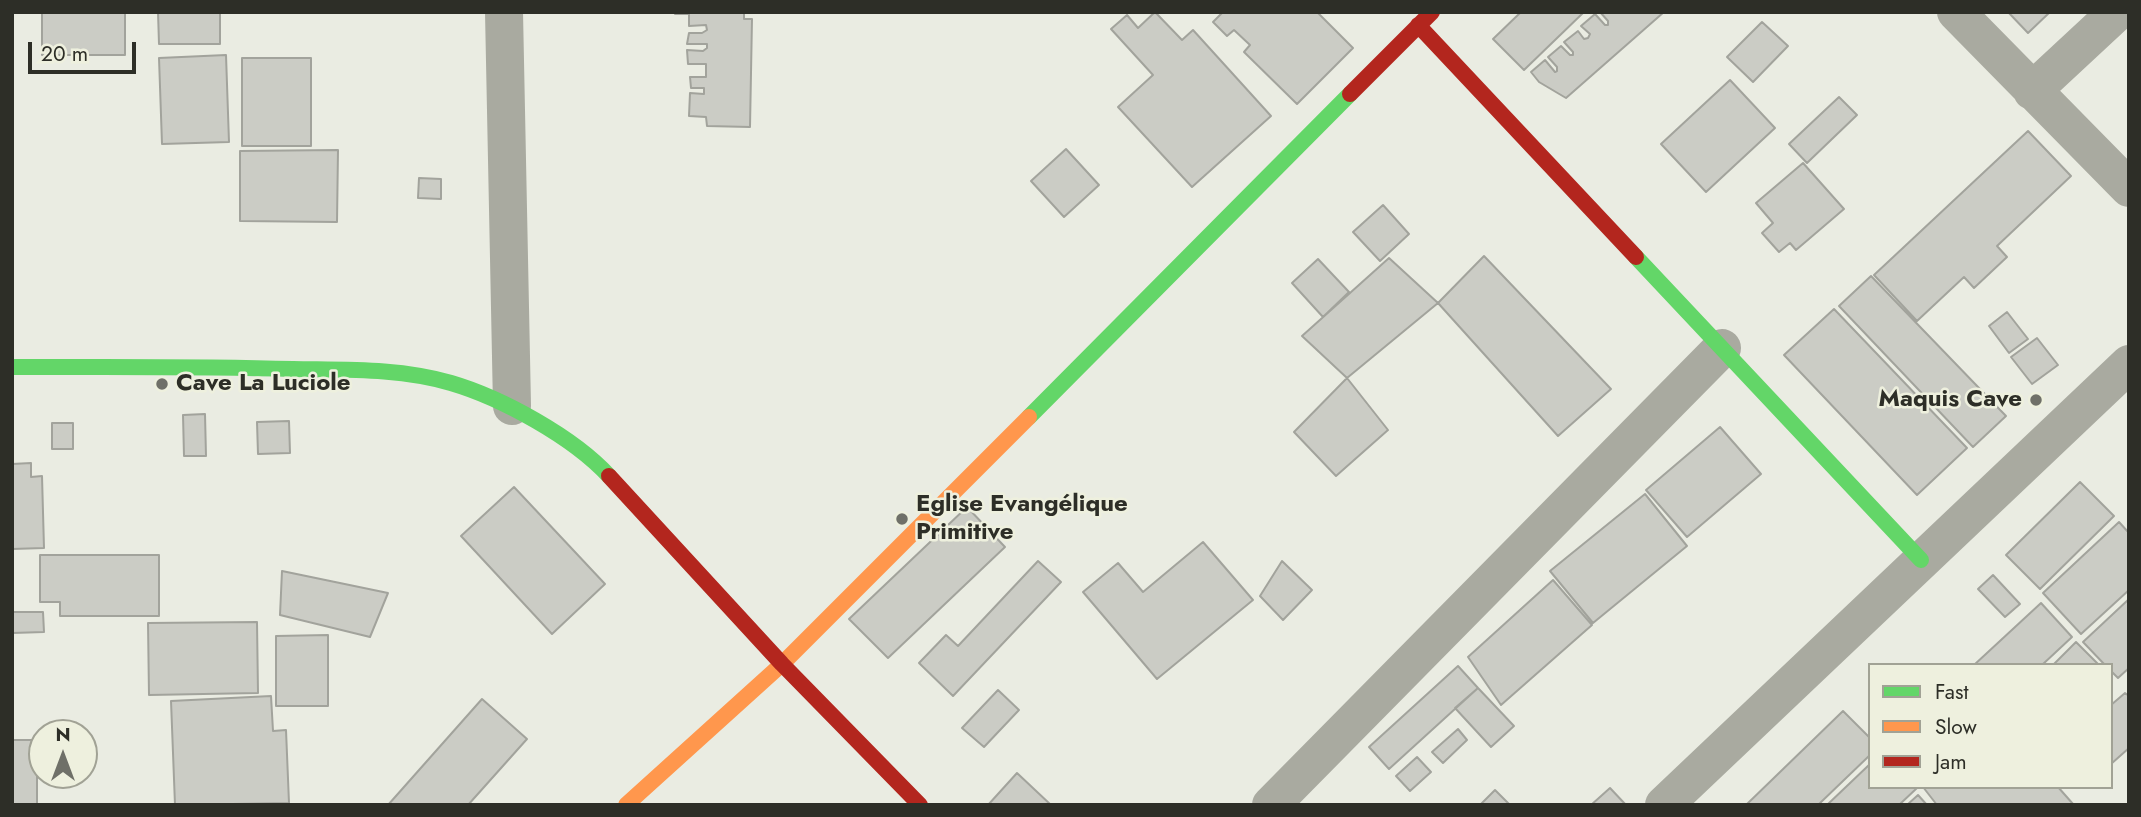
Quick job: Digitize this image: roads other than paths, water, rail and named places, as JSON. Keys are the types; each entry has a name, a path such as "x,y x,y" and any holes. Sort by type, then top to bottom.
{"street":[{"path":"504,12 512,406"},
{"path":"626,805 782,664 1432,12"},
{"path":"1956,12 2129,188"},
{"path":"2032,91 2118,12"},
{"path":"1418,25 1922,560"},
{"path":"1271,805 1722,348"},
{"path":"1664,805 2129,364"},
{"path":"12,367 388,371 450,383 512,406 595,461 782,664 919,805"}],"place":[{"name":"Cave La Luciole","path":"162,384"},
{"name":"Maquis Cave","path":"2036,400"},
{"name":"Eglise Evangélique Primitive","path":"902,519"}]}
